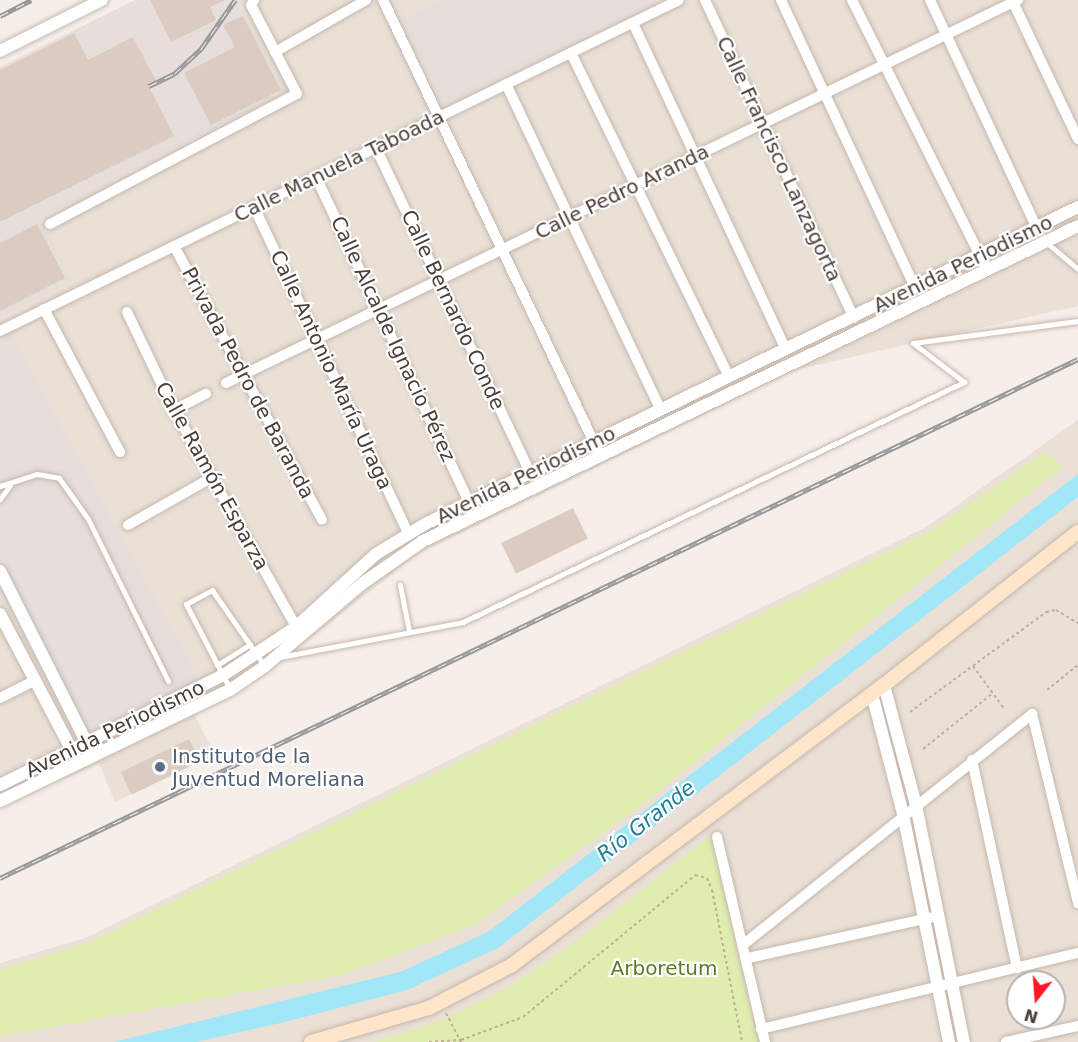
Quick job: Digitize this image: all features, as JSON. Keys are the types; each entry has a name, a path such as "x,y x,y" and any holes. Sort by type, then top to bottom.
{"main road":[{"path":"310,1042 441,1003 512,965 874,701 884,685 1078,532"}],"street":[{"path":"0,51 102,0"},
{"path":"50,224 297,94 251,5 254,0"},
{"path":"274,52 366,0"},
{"path":"383,0 601,457"},
{"name":"Calle Manuela Taboada","path":"0,331 679,0"},
{"name":"Calle Francisco Lanzagorta","path":"705,0 854,318"},
{"path":"781,0 915,287"},
{"path":"852,0 987,270"},
{"path":"930,0 1037,228"},
{"path":"1014,1 1078,139"},
{"name":"Calle Pedro Aranda","path":"225,383 763,125 1014,1"},
{"path":"633,22 786,349"},
{"path":"571,53 729,377"},
{"path":"507,84 661,410"},
{"name":"Calle Bernardo Conde","path":"376,148 530,472"},
{"name":"Calle Alcalde Ignacio Pérez","path":"316,177 469,502"},
{"name":"Calle Antonio María Uraga","path":"254,207 408,533"},
{"name":"Avenida Periodismo","path":"0,801 230,690 275,658 367,561 408,533 530,472 854,318 1078,207"},
{"name":"Avenida Periodismo","path":"0,785 86,743 219,671 253,649 300,632 363,583 423,541 1078,226"},
{"name":"Privada Pedro de Baranda","path":"174,246 322,520"},
{"path":"44,309 120,452"},
{"name":"Calle Ramón Esparza","path":"127,312 174,410 300,632"},
{"path":"174,410 206,394"},
{"path":"128,525 211,478"},
{"path":"0,571 86,743 95,756"},
{"path":"0,617 36,680 78,763"},
{"path":"0,698 36,680"},
{"path":"884,685 916,805 964,1042"},
{"path":"888,699 874,701 903,814 949,1042"},
{"path":"744,944 903,814 1032,714 1078,903"},
{"path":"972,760 1017,969"},
{"path":"717,837 748,958 765,1042"},
{"path":"748,958 923,921 937,916"},
{"path":"761,1029 1078,953"},
{"path":"1006,1042 1078,1026"}],"lane":[{"path":"1046,242 1078,269"},
{"path":"275,658 463,622 964,382 913,344 1078,321"},
{"path":"0,486 10,485 37,474 59,478 88,519 168,681"},
{"path":"0,499 10,485"},
{"path":"400,585 409,631"},
{"path":"230,690 186,604 212,590 265,666"}],"path":[{"path":"910,712 1046,612 1056,610 1078,622"},
{"path":"1047,690 1078,665"},
{"path":"973,666 1005,710"},
{"path":"923,749 993,693"},
{"path":"429,1042 461,1041 523,1017 695,875 707,878 712,890 742,1042"},
{"path":"441,1003 461,1041"}],"shaded area":[{"path":"135,0 242,0 239,4 287,92 40,218 72,281 2,317 201,683 89,737 0,556 0,67"},
{"path":"242,0 1078,0 1078,306 795,370 416,555 274,667 194,714 215,754 115,802 99,764 0,806 0,556 89,737 200,684 2,317 39,218 287,93 239,3"},
{"path":"442,0 659,0 442,106 403,20"},
{"path":"1078,420 1078,1042 0,1042 0,963 85,938 926,527"}],"green space":[{"path":"1044,453 1063,466 639,807 476,924 343,975 0,1036 0,970 86,944 929,532"},
{"name":"Arboretum","path":"711,835 758,1042 374,1042 443,1020 504,990 572,945"}],"water":[{"name":"Río Grande","path":"1078,474 1078,497 498,948 407,990 285,1022 196,1042 114,1042 400,972 488,932"}],"building":[{"path":"150,0 225,0 210,7 216,20 171,42"},
{"path":"243,16 281,90 211,125 184,73 235,47 223,25"},
{"path":"74,33 88,60 133,37 156,81 148,85 174,136 0,222 0,70"},
{"path":"37,224 65,278 0,311 0,243"},
{"path":"573,508 588,539 516,574 501,543"},
{"name":"Instituto de la Juventud Moreliana","path":"189,739 200,761 132,795 121,772"}],"railway":[{"path":"0,16 31,0"},
{"path":"149,86 174,74 201,49 235,0"},
{"path":"0,878 1078,359"}],"place":[{"name":"Instituto de la Juventud Moreliana","path":"160,767"}]}
